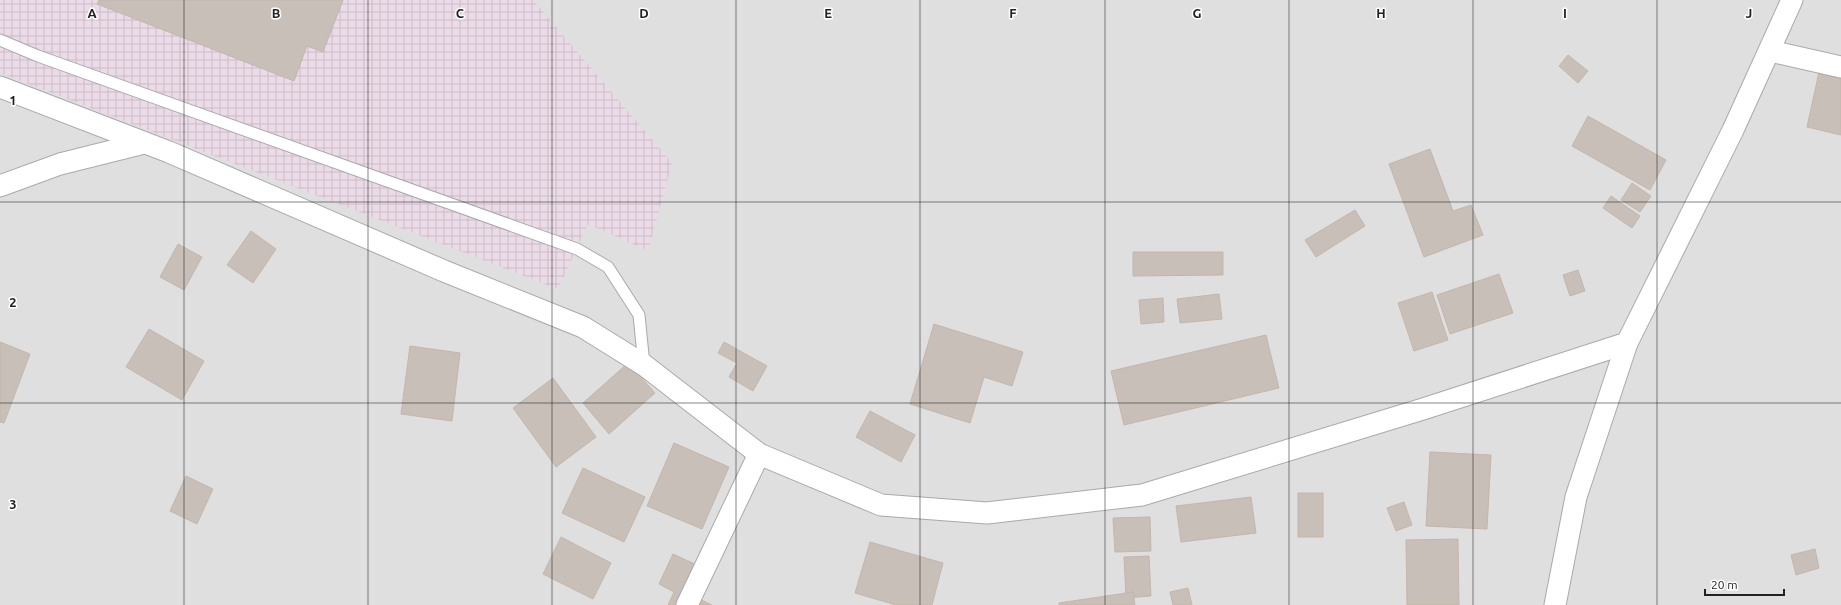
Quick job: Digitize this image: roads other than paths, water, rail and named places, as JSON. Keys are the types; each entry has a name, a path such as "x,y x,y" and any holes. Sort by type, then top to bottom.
{"street":[{"path":"1555,605 1576,497 1627,343 1732,130 1770,51 1792,0"},
{"path":"1770,51 1841,67"},
{"path":"0,87 144,143 444,271 583,327 644,365 759,454 881,505 987,513 1142,495 1415,411 1627,343"},
{"path":"0,186 60,164 144,143"},
{"path":"687,605 759,454"}],"lane":[{"path":"0,40 38,56 577,249 608,267 639,315 644,365"}]}
